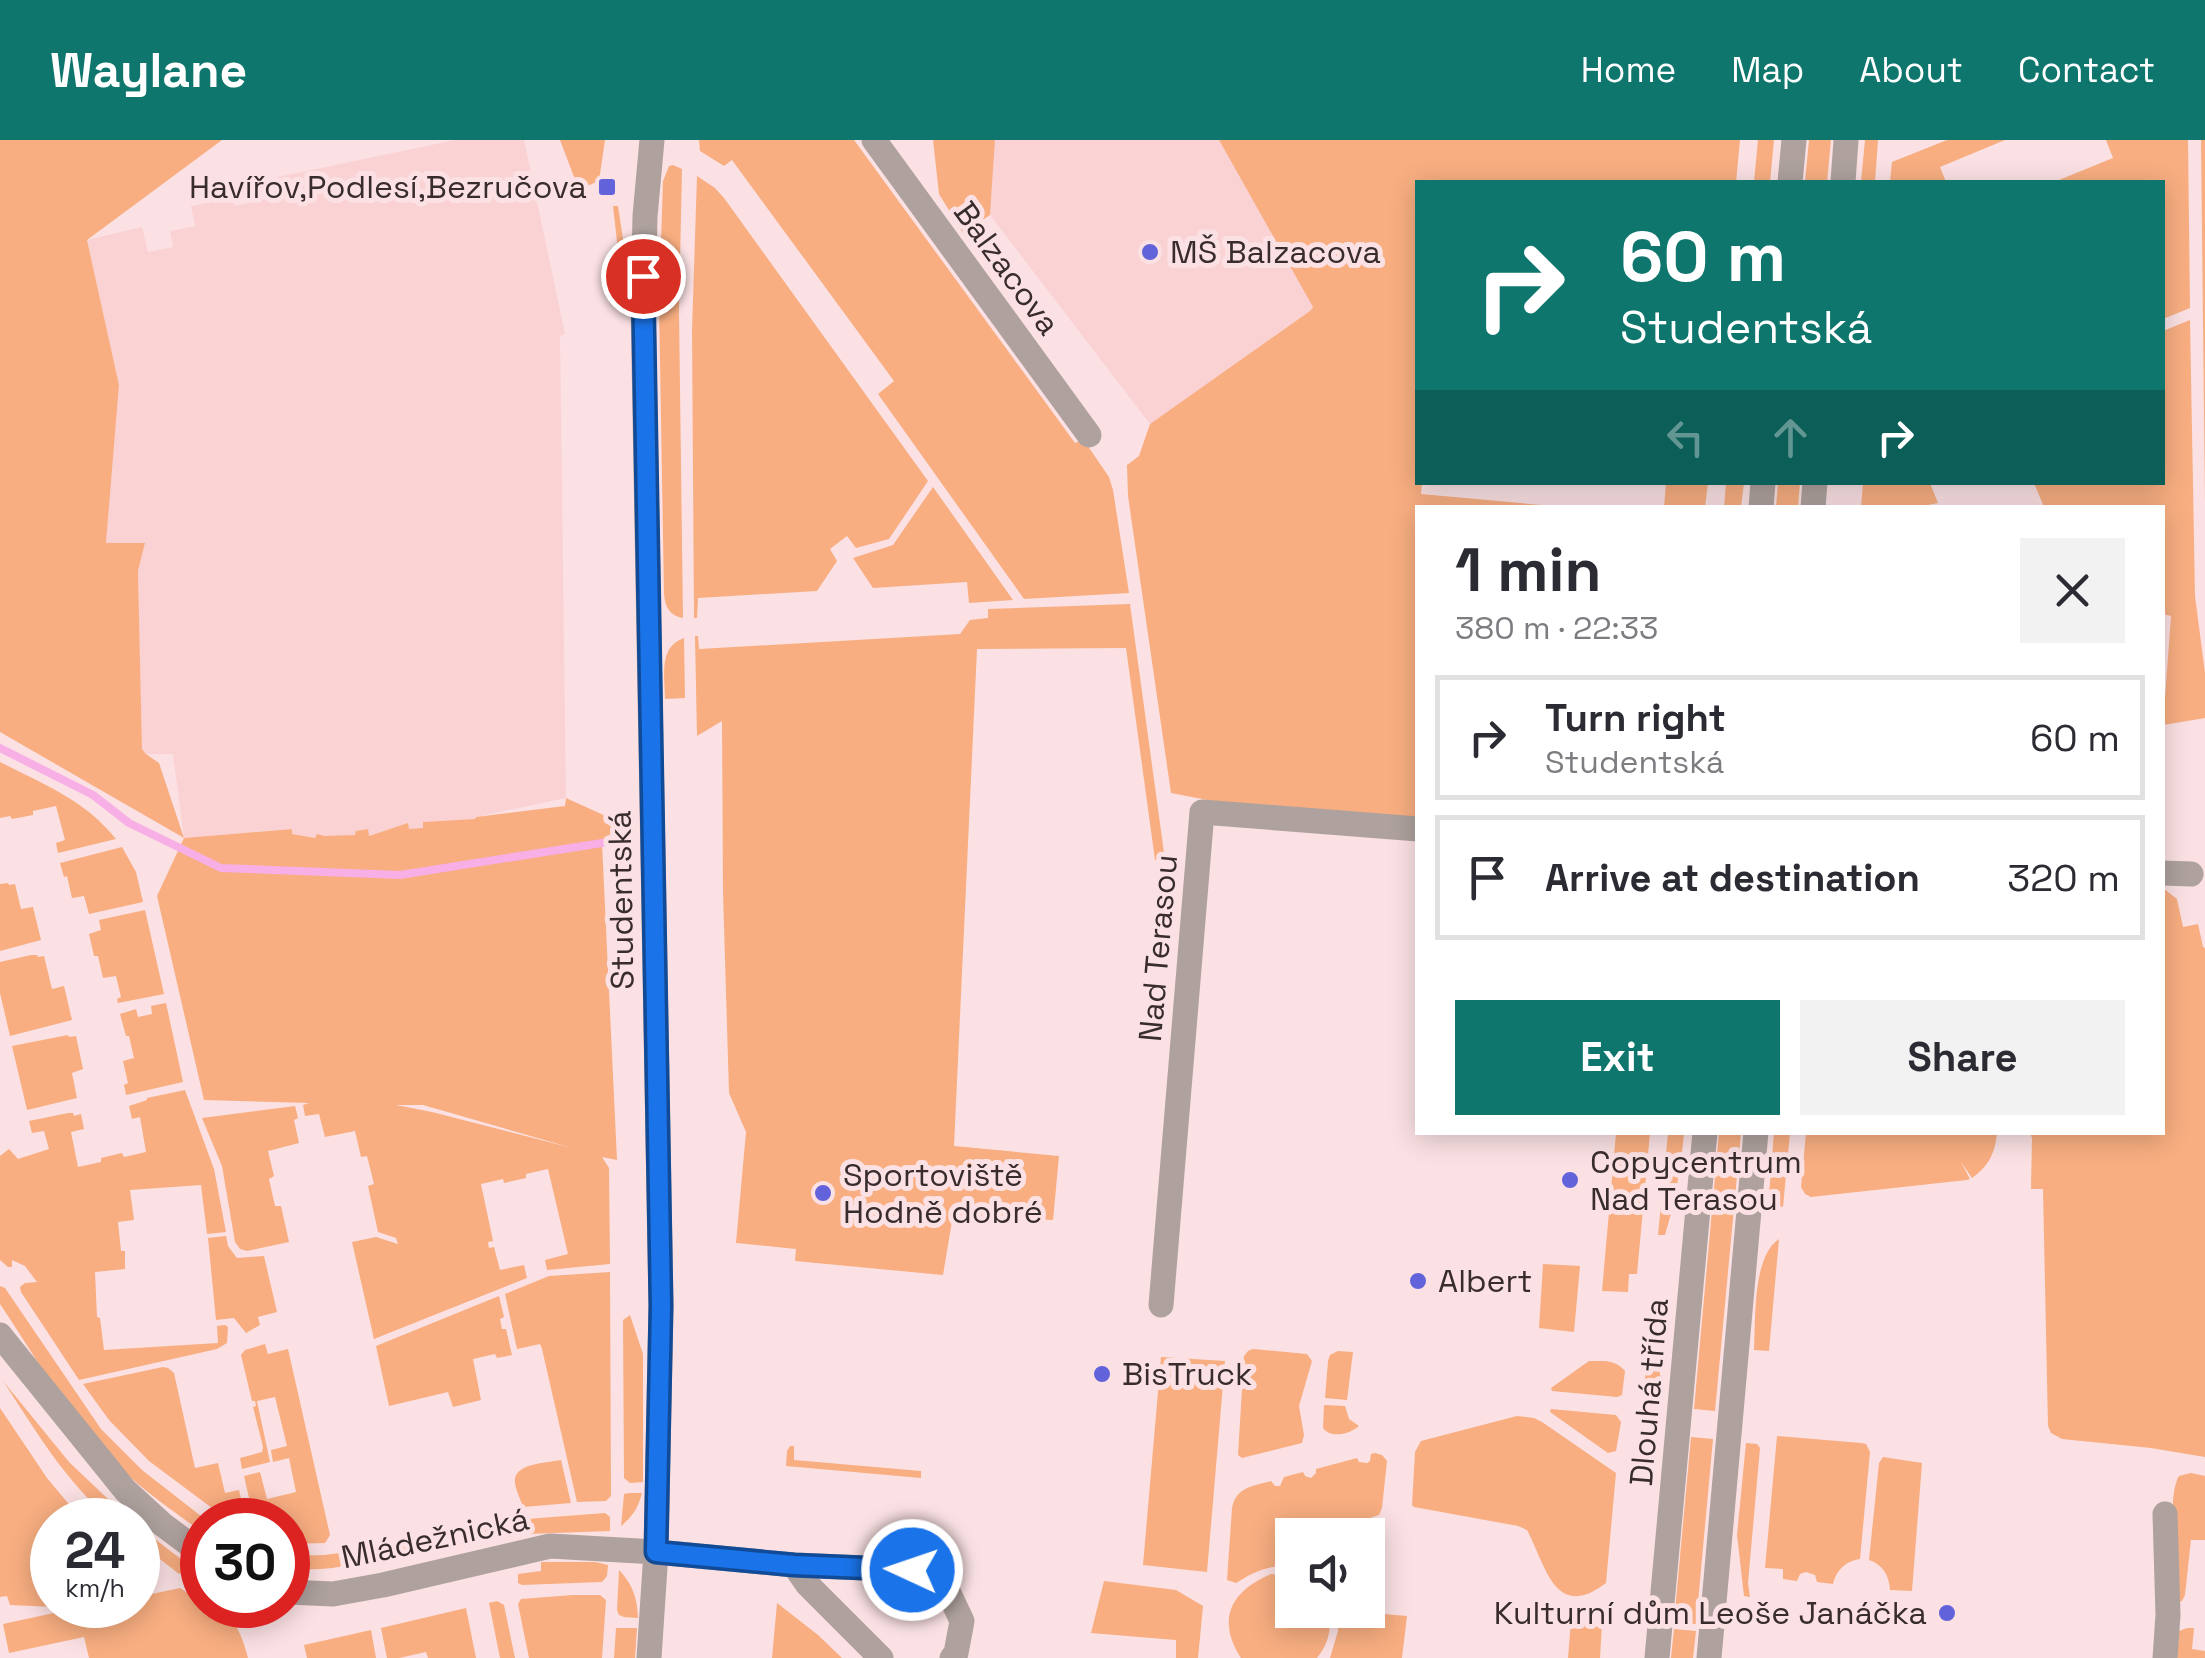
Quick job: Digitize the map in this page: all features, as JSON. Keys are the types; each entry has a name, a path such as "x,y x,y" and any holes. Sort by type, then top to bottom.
{"street":[{"name":"Studentská","path":"649,1658 656,1552 661,1306 643,304 652,140"},
{"name":"Balzacova","path":"874,140 1089,435"},
{"path":"1790,180 1794,140"},
{"path":"1842,180 1846,140"},
{"name":"Nad Terasou","path":"1161,1305 1202,812 1415,829"},
{"path":"2165,873 2191,874"},
{"name":"Dlouhá třída","path":"1657,1658 1705,1135"},
{"path":"1709,1658 1756,1135"},
{"path":"0,1335 125,1490 180,1538"},
{"path":"2165,1514 2165,1658"},
{"name":"Mládežnická","path":"310,1593 333,1594 550,1546 912,1570 946,1587 962,1621 952,1658"},
{"path":"794,1565 881,1658"}],"shaded area":[{"path":"0,140 222,140 87,240 119,385 106,543 145,543 138,571 142,749 159,763 184,838 0,732"},
{"path":"455,140 524,140 565,334 560,336 566,798 476,819 423,822 424,828 409,829 407,824 368,836 368,830 356,835 316,838 292,834 291,829 184,838 173,754 146,754 142,749 138,571 145,543 106,543 119,385 87,240 142,227 148,252 173,247 170,231 195,226 191,206 232,198 235,206 282,195 278,177"},
{"path":"560,140 605,140 599,181 582,188 576,182"},
{"path":"699,140 854,140 1075,443 1083,439 1109,477 1129,593 1024,599 878,394 894,381 732,160 724,166 700,151"},
{"path":"933,140 995,140 990,215 963,233 939,194"},
{"name":"MŠ Balzacova","path":"995,140 1219,140 1313,306 1150,424 990,215"},
{"path":"1219,140 1740,140 1736,180 1415,180 1415,485 1422,485 1421,494 1541,505 1415,505 1415,817 1218,802 1171,793 1128,496 1127,465 1139,456 1150,424 1313,307"},
{"path":"1758,140 1774,140 1770,180 1754,180"},
{"path":"1809,140 1831,140 1827,180 1805,180"},
{"path":"1865,140 1878,140 1875,180 1861,180"},
{"path":"1947,140 2005,140 1940,167 1945,180 1890,180 1892,162"},
{"path":"2106,140 2188,140 2190,308 2165,318 2165,180 2059,180 2113,158"},
{"path":"2201,140 2205,140 2205,502"},
{"path":"673,165 682,169 679,311 683,618 669,610 664,594 659,304 663,181"},
{"path":"697,176 724,198 928,481 889,539 856,548 847,536 830,549 837,561 817,591 698,598 694,618 692,330"},
{"path":"613,206 618,206 629,278 622,286"},
{"path":"2190,320 2195,596 2205,673 2205,718 2165,725 2171,616 2165,614 2165,505 2043,505 2035,485 2165,485 2165,330"},
{"path":"1666,485 1708,485 1705,505 1664,505"},
{"path":"1726,485 1744,485 1741,505 1724,505"},
{"path":"1778,485 1800,485 1798,505 1776,505"},
{"path":"1863,485 1931,485 1938,503 1928,505 1861,505"},
{"path":"933,487 1013,600 969,603 967,582 873,588 853,558 893,545"},
{"path":"1130,604 1165,860 1155,860 1126,648 977,649 954,1146 1059,1156 1053,1220 953,1215 943,1275 795,1261 796,1249 736,1243 746,1132 729,1093 722,721 697,736 695,636 699,649 960,634 970,620 988,618 988,609"},
{"path":"684,638 685,698 665,699 667,655"},
{"path":"0,762 77,803 116,839 58,853 56,843 65,840 56,806 33,811 33,815 0,818"},
{"path":"566,798 621,823 602,843 617,1160 602,1157 609,1168 610,1264 547,1270 545,1260 568,1254 548,1169 504,1183 503,1179 481,1184 493,1241 488,1242 489,1248 494,1247 500,1270 524,1265 527,1278 374,1339 352,1242 376,1237 398,1244 396,1238 378,1232 368,1186 374,1184 367,1156 361,1157 355,1131 325,1137 319,1114 305,1116 303,1105 309,1103 204,1100 157,896 184,838 292,829 292,834 315,838 317,834 355,835 356,831 368,829 369,836 408,823 409,829 423,828 423,822 565,806","holes":["396,1105 423,1105 572,1148"]},
{"path":"122,847 136,872 143,902 89,914 84,896 72,898 60,863"},
{"path":"0,884 15,884 21,909 33,907 41,940 0,951"},
{"path":"2165,890 2177,899 2183,927 2198,924 2205,948 2205,1457 2062,1439 2051,1433 2043,1189 2031,1189 2031,1135 2165,1135"},
{"path":"145,910 164,994 118,1003 121,997 116,976 103,978 89,934 101,930 99,920"},
{"path":"44,956 52,989 64,986 72,1020 10,1036 0,993 0,962"},
{"path":"166,1003 183,1082 126,1095 124,1085 128,1083 123,1061 134,1058 120,1014 136,1009 138,1017 152,1014 151,1006"},
{"path":"76,1036 83,1069 72,1073 77,1098 27,1110 12,1046"},
{"path":"185,1090 214,1169 226,1232 207,1234 201,1185 130,1190 134,1220 118,1222 125,1269 95,1272 97,1317 104,1350 218,1343 217,1326 225,1325 227,1343 217,1349 79,1380 21,1292 25,1283 37,1282 25,1266 12,1260 12,1267 8,1267 0,1260 0,1156 9,1149 18,1159 49,1149 44,1131 32,1133 29,1121 68,1113 81,1114 84,1129 71,1132 78,1167 122,1153 124,1157 146,1152 140,1117 132,1119 129,1106"},
{"path":"295,1106 299,1143 268,1151 275,1206 281,1206 289,1242 240,1249 235,1242 222,1166 202,1118"},
{"path":"1616,1135 1650,1135 1637,1274 1629,1274 1628,1292 1602,1291"},
{"path":"1668,1135 1684,1135 1669,1223 1665,1235 1658,1235"},
{"path":"1719,1135 1741,1135 1715,1411 1694,1409"},
{"path":"1774,1135 1790,1135 1783,1207 1772,1203 1769,1195"},
{"path":"1806,1135 1997,1135 1990,1158 1972,1178 1961,1162 1970,1179 1811,1197 1801,1187"},
{"path":"226,1236 237,1258 264,1256 277,1312 258,1317 260,1325 246,1333 234,1318 216,1320 208,1238"},
{"path":"1779,1239 1769,1351 1754,1350 1760,1274 1770,1248"},
{"path":"1543,1264 1580,1266 1574,1332 1539,1328"},
{"path":"610,1272 611,1496 606,1501 577,1502 542,1349 540,1344 517,1349 505,1294 549,1276"},
{"path":"0,1286 101,1429 142,1470 180,1500 180,1516 129,1476 92,1438 0,1304"},
{"path":"499,1296 504,1317 500,1319 502,1329 506,1329 512,1355 473,1359 481,1400 453,1407 448,1392 389,1406 376,1346"},
{"path":"630,1315 643,1354 643,1482 630,1483 624,1478 623,1320"},
{"path":"265,1344 268,1354 288,1349 330,1535 325,1543 310,1543 310,1498 271,1498 296,1492 289,1458 273,1462 271,1450 287,1446 275,1397 257,1401 270,1462 242,1469 240,1458 262,1452 263,1447 241,1355"},
{"path":"1648,1344 1654,1344 1661,1379 1659,1405 1643,1403"},
{"path":"1253,1349 1307,1354 1312,1361 1299,1406 1302,1443 1242,1458 1238,1455 1244,1356"},
{"path":"1338,1351 1353,1352 1347,1400 1325,1398 1328,1361"},
{"path":"1161,1357 1225,1361 1207,1572 1143,1565"},
{"path":"1589,1361 1613,1363 1625,1371 1622,1395 1552,1391 1551,1388"},
{"path":"168,1368 174,1373 195,1468 218,1463 225,1493 239,1490 241,1498 199,1498 149,1461 109,1420 83,1384"},
{"path":"3,1381 69,1462 107,1498 88,1498 52,1455"},
{"path":"1324,1405 1345,1406 1349,1419 1359,1426 1341,1434 1326,1431"},
{"path":"0,1408 64,1498 30,1498 30,1606 10,1605 7,1596 0,1597"},
{"path":"1551,1409 1616,1415 1621,1422 1616,1451 1608,1453"},
{"path":"1517,1416 1542,1422 1616,1473 1606,1583 1589,1593 1575,1596 1555,1585 1527,1530 1412,1505 1415,1452 1421,1441"},
{"path":"1777,1436 1861,1443 1870,1452 1860,1559 1842,1567 1833,1584 1817,1582 1815,1575 1806,1572 1797,1581 1783,1579 1783,1569 1765,1568"},
{"path":"1691,1437 1713,1439 1696,1624 1674,1622"},
{"path":"1746,1443 1760,1448 1750,1597 1744,1596 1737,1535"},
{"path":"790,1446 794,1446 794,1460 921,1471 921,1478 786,1466"},
{"path":"1371,1454 1382,1455 1387,1461 1379,1515 1275,1518 1275,1567 1236,1583 1227,1580 1232,1508 1241,1492 1271,1481 1280,1486 1284,1477 1303,1472 1311,1478 1316,1469 1357,1458 1367,1463"},
{"path":"1883,1457 1922,1463 1912,1591 1890,1590 1884,1571 1869,1560 1879,1463"},
{"path":"561,1460 571,1503 523,1507 515,1483 519,1471"},
{"path":"260,1472 267,1498 249,1498 244,1476"},
{"path":"2179,1476 2205,1476 2205,1540 2191,1540 2185,1595 2177,1603 2173,1500"},
{"path":"642,1493 629,1519 621,1526 624,1494"},
{"path":"605,1513 610,1517 610,1531 526,1534 524,1524 527,1519"},
{"path":"501,1522 508,1524 514,1535 407,1556 397,1554 391,1544"},
{"path":"160,1543 180,1558 179,1574 160,1559"},
{"path":"364,1550 353,1562 339,1567 310,1569 310,1555"},
{"path":"541,1562 595,1562 608,1565 607,1576 602,1582 518,1583 518,1574 541,1571"},
{"path":"619,1570 633,1592 638,1618 624,1617 617,1610"},
{"path":"1275,1574 1275,1628 1330,1628 1317,1658 1241,1658 1233,1644 1229,1619 1237,1598 1257,1581"},
{"path":"1104,1581 1176,1590 1203,1606 1198,1658 1176,1658 1176,1640 1091,1633"},
{"path":"180,1588 180,1628 237,1628 248,1658 89,1658 84,1637 9,1653 3,1624 30,1618 30,1628 160,1628 160,1592"},
{"path":"600,1595 606,1600 602,1658 529,1658 518,1604 521,1599"},
{"path":"497,1601 504,1605 515,1658 500,1658 489,1603"},
{"path":"777,1603 818,1635 842,1658 772,1658"},
{"path":"466,1608 476,1658 428,1658 426,1652 387,1658 381,1628"},
{"path":"1385,1614 1407,1616 1402,1658 1330,1658 1338,1628 1385,1628"},
{"path":"1571,1621 1602,1624 1600,1658 1568,1658"},
{"path":"616,1628 637,1628 635,1658 614,1658"},
{"path":"2194,1628 2192,1649 2205,1651 2205,1658 2177,1658 2179,1631"},
{"path":"1674,1629 1696,1631 1693,1658 1671,1658"},
{"path":"371,1630 376,1658 307,1658 304,1645"}],"waterway":[{"path":"0,748 93,795 129,823 221,868 400,875 602,843"}],"place":[{"name":"Havířov,Podlesí,Bezručova","path":"607,187"},
{"name":"MŠ Balzacova","path":"1150,252"},
{"name":"Copycentrum Nad Terasou","path":"1570,1180"},
{"name":"Sportoviště Hodně dobré","path":"823,1193"},
{"name":"Albert","path":"1418,1281"},
{"name":"BisTruck","path":"1102,1374"},
{"name":"Kulturní dům Leoše Janáčka","path":"1947,1613"}],"route":[{"path":"643,276 661,1306 656,1552 794,1565 912,1570"}]}
